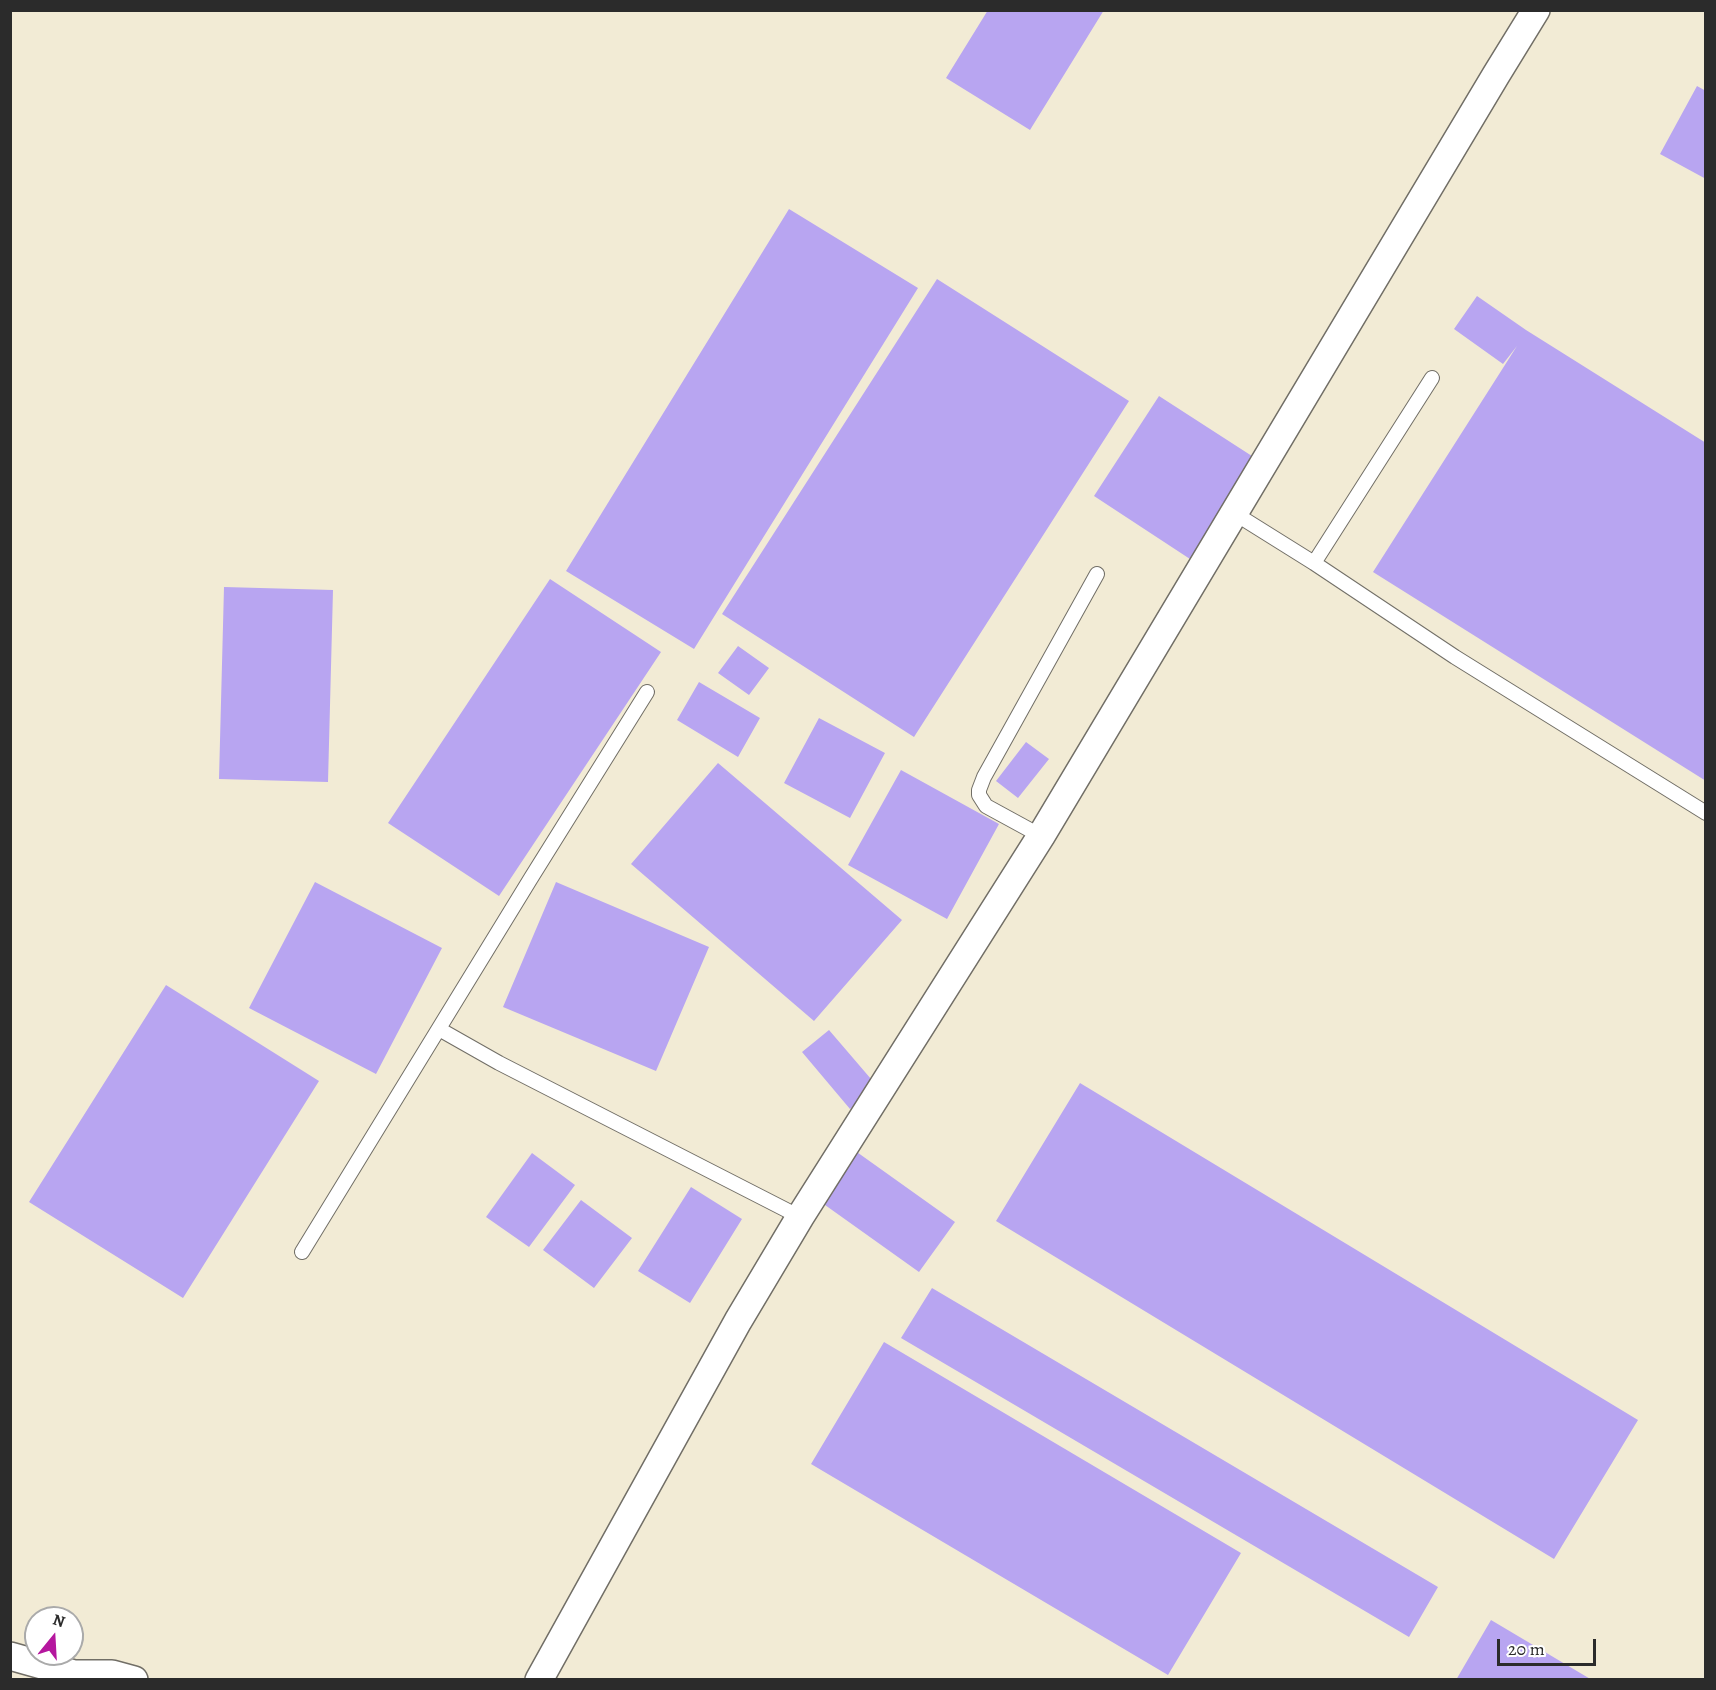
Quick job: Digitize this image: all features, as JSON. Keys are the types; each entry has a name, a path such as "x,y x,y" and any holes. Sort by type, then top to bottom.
{"street":[{"path":"538,1680 738,1321 800,1217 1041,836 1536,10"},
{"path":"10,1656 74,1674 112,1674 134,1680"}],"lane":[{"path":"1314,563 1432,378"},
{"path":"1234,513 1455,657 1706,813"},
{"path":"1041,836 986,806 979,795 979,789 1097,574"},
{"path":"302,1252 647,692"},
{"path":"439,1029 509,1068 800,1217"}],"building":[{"path":"988,10 1104,10 1030,130 946,78"},
{"path":"1697,86 1706,91 1706,179 1660,154"},
{"path":"789,209 918,288 694,649 566,571"},
{"path":"937,279 1129,401 914,737 722,614"},
{"path":"1477,296 1526,330 1706,443 1706,781 1373,572 1517,346 1503,364 1454,329"},
{"path":"1159,396 1255,458 1190,559 1094,496"},
{"path":"550,579 661,652 499,896 388,823"},
{"path":"224,587 333,590 328,782 219,779"},
{"path":"738,646 769,668 749,695 718,673"},
{"path":"699,682 760,718 738,757 677,720"},
{"path":"819,718 885,753 850,818 784,783"},
{"path":"1026,742 1049,759 1018,798 996,781"},
{"path":"718,763 902,920 814,1021 631,864"},
{"path":"901,770 999,824 947,919 848,865"},
{"path":"315,882 442,948 376,1074 249,1008"},
{"path":"556,882 709,947 656,1071 503,1007"},
{"path":"166,985 319,1081 183,1298 29,1202"},
{"path":"829,1030 877,1086 850,1109 802,1052"},
{"path":"1080,1083 1638,1420 1554,1559 996,1221"},
{"path":"854,1150 955,1222 919,1272 818,1200"},
{"path":"532,1153 575,1185 529,1247 486,1217"},
{"path":"691,1187 742,1219 690,1303 638,1271"},
{"path":"581,1200 632,1238 594,1288 543,1250"},
{"path":"932,1288 1438,1587 1409,1637 901,1338"},
{"path":"884,1342 1241,1553 1168,1675 811,1464"},
{"path":"1491,1620 1592,1680 1456,1680"}]}
